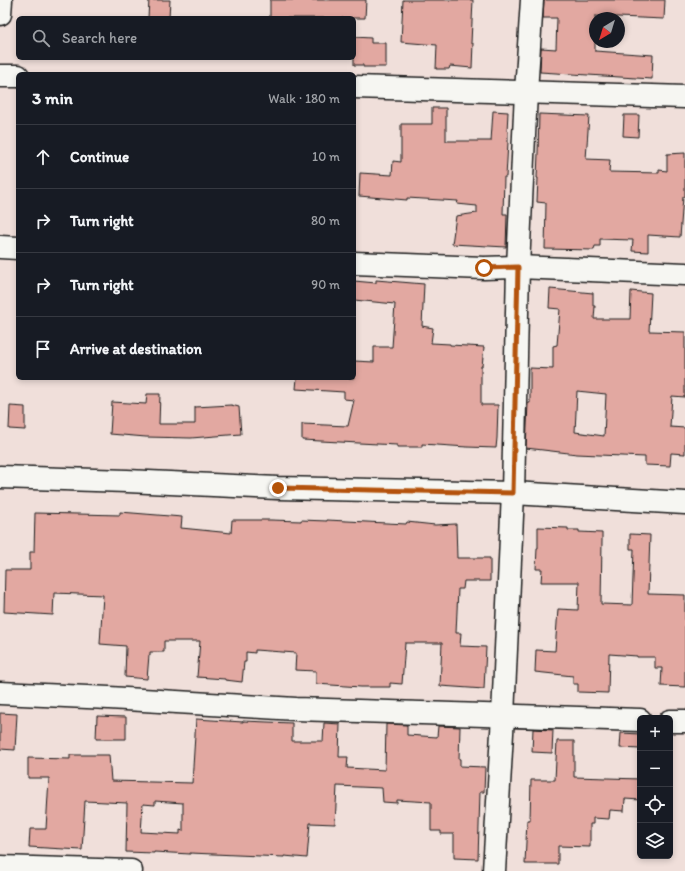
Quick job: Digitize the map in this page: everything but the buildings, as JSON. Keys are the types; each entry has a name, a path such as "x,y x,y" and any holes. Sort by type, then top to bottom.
{"street":[{"path":"0,0 0,14"},
{"path":"494,871 503,716 513,493 518,267 532,0"},
{"path":"0,76 16,76"},
{"path":"356,87 685,97"},
{"path":"0,247 16,248"},
{"path":"356,263 484,268 518,267 685,274"},
{"path":"0,477 278,488 513,493 685,503"},
{"path":"0,693 117,698 296,709 637,720"},
{"path":"673,721 685,721"},
{"path":"0,868 131,871"}],"route":[{"path":"278,488 513,493 518,267 484,268"}]}
